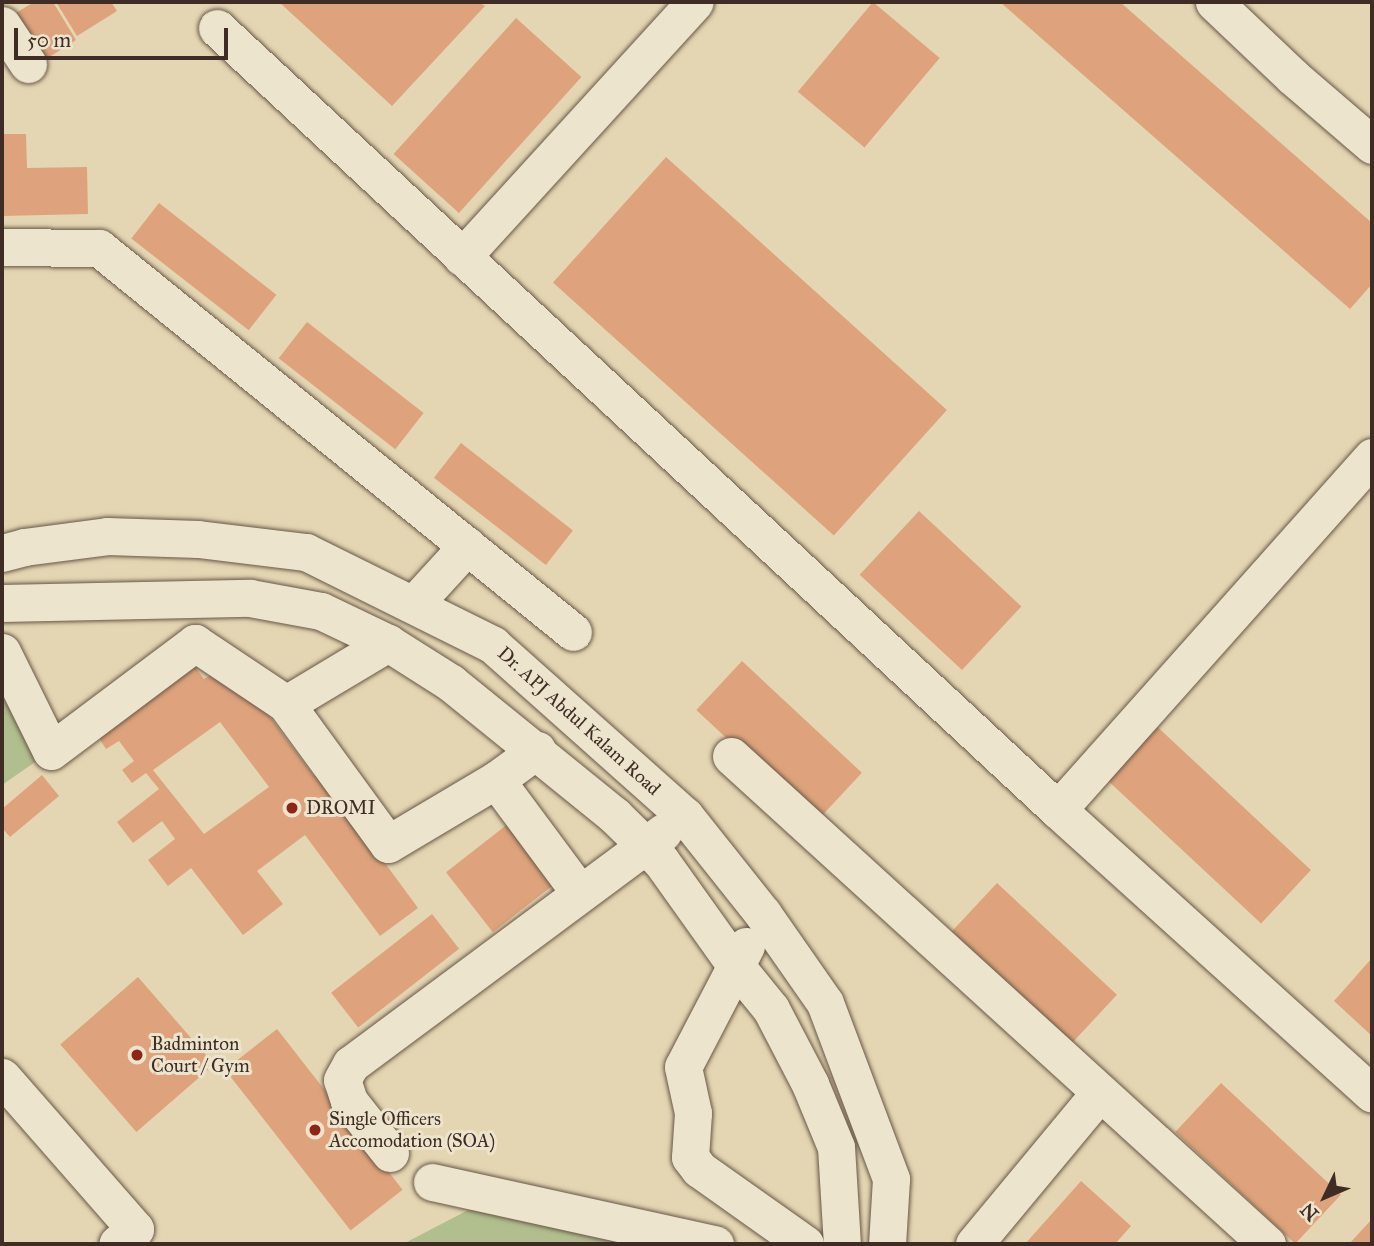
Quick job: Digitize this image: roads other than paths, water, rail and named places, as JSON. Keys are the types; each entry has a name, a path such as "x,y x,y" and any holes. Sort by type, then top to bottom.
{"street":[{"path":"2,5 6,2"},
{"path":"462,257 695,2"},
{"path":"1214,2 1293,77 1372,145"},
{"path":"2,25 28,64"},
{"path":"217,28 1059,810 1372,1094"},
{"path":"2,247 99,248 573,632"},
{"path":"1059,810 1372,457"},
{"name":"Dr. APJ Abdul Kalam Road","path":"9,542 107,536 198,539 306,552 493,645 685,816 763,914 825,1003 891,1179 887,1244"},
{"path":"414,604 467,546"},
{"path":"2,603 250,598 321,611 388,643 451,683 614,815 661,861 736,966 771,1009 810,1084 836,1147 842,1244"},
{"path":"2,652 51,751 195,643 286,704 388,844 496,780 537,750"},
{"path":"286,704 388,643"},
{"path":"731,756 1267,1244"},
{"path":"496,780 580,893"},
{"path":"390,1153 349,1101 342,1080 351,1064 685,816"},
{"path":"763,914 683,1068 693,1113 690,1157 699,1169 805,1244"},
{"path":"2,1077 135,1229 117,1244"},
{"path":"974,1244 1100,1091"},
{"path":"432,1182 715,1244"}],"place":[{"name":"DROMI","path":"292,808"},
{"name":"Badminton Court / Gym","path":"137,1055"},
{"name":"Single Officers Accomodation (SOA)","path":"315,1130"}]}
